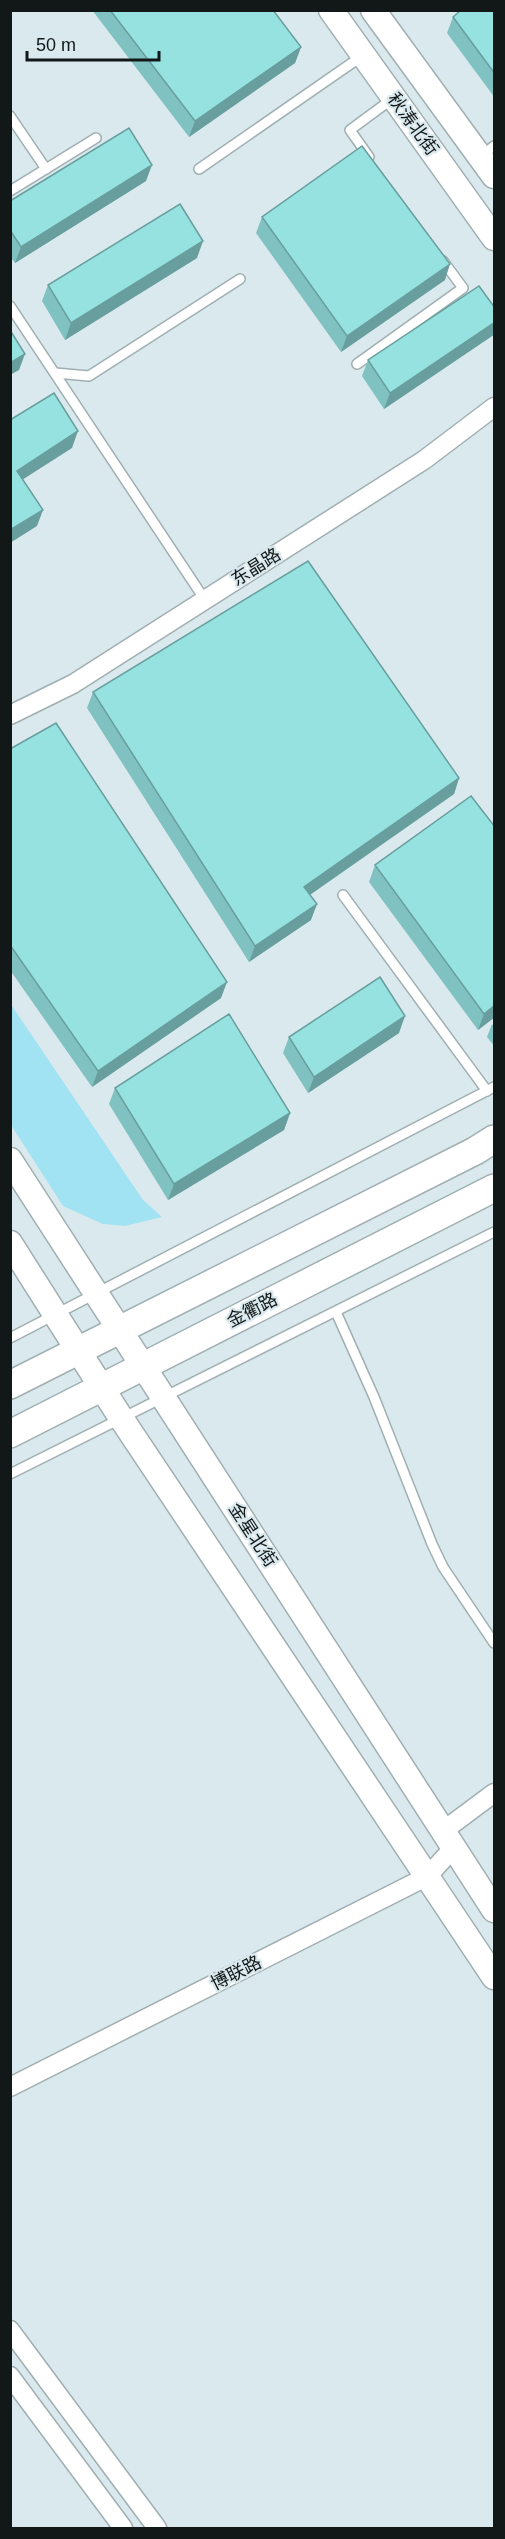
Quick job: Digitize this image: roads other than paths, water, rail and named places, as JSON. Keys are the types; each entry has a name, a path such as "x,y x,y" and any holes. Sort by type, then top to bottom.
{"main road":[{"name":"秋涛北街","path":"332,10 495,238"},
{"name":"秋涛北街","path":"373,10 487,151 495,176"},
{"path":"10,1384 495,1139"},
{"name":"金星北街","path":"10,1160 495,1910"},
{"name":"金衢路","path":"10,1434 495,1188"},
{"path":"10,1243 121,1418 495,1977"}],"street":[{"name":"东晶路","path":"10,715 73,684 424,460 495,407"},
{"name":"博联路","path":"10,2087 428,1876 448,1839 495,1793"},
{"path":"10,2330 157,2529"},
{"path":"10,2376 123,2529"}],"lane":[{"path":"199,170 363,55"},
{"path":"376,167 350,130 394,97"},
{"path":"10,116 46,169"},
{"path":"10,191 96,138"},
{"path":"357,364 463,288 436,251"},
{"path":"55,373 89,376 240,279"},
{"path":"10,306 205,600"},
{"path":"10,1338 491,1089 343,895"},
{"path":"10,1474 495,1232"},
{"path":"336,1312 374,1397 443,1567 495,1643"}]}
